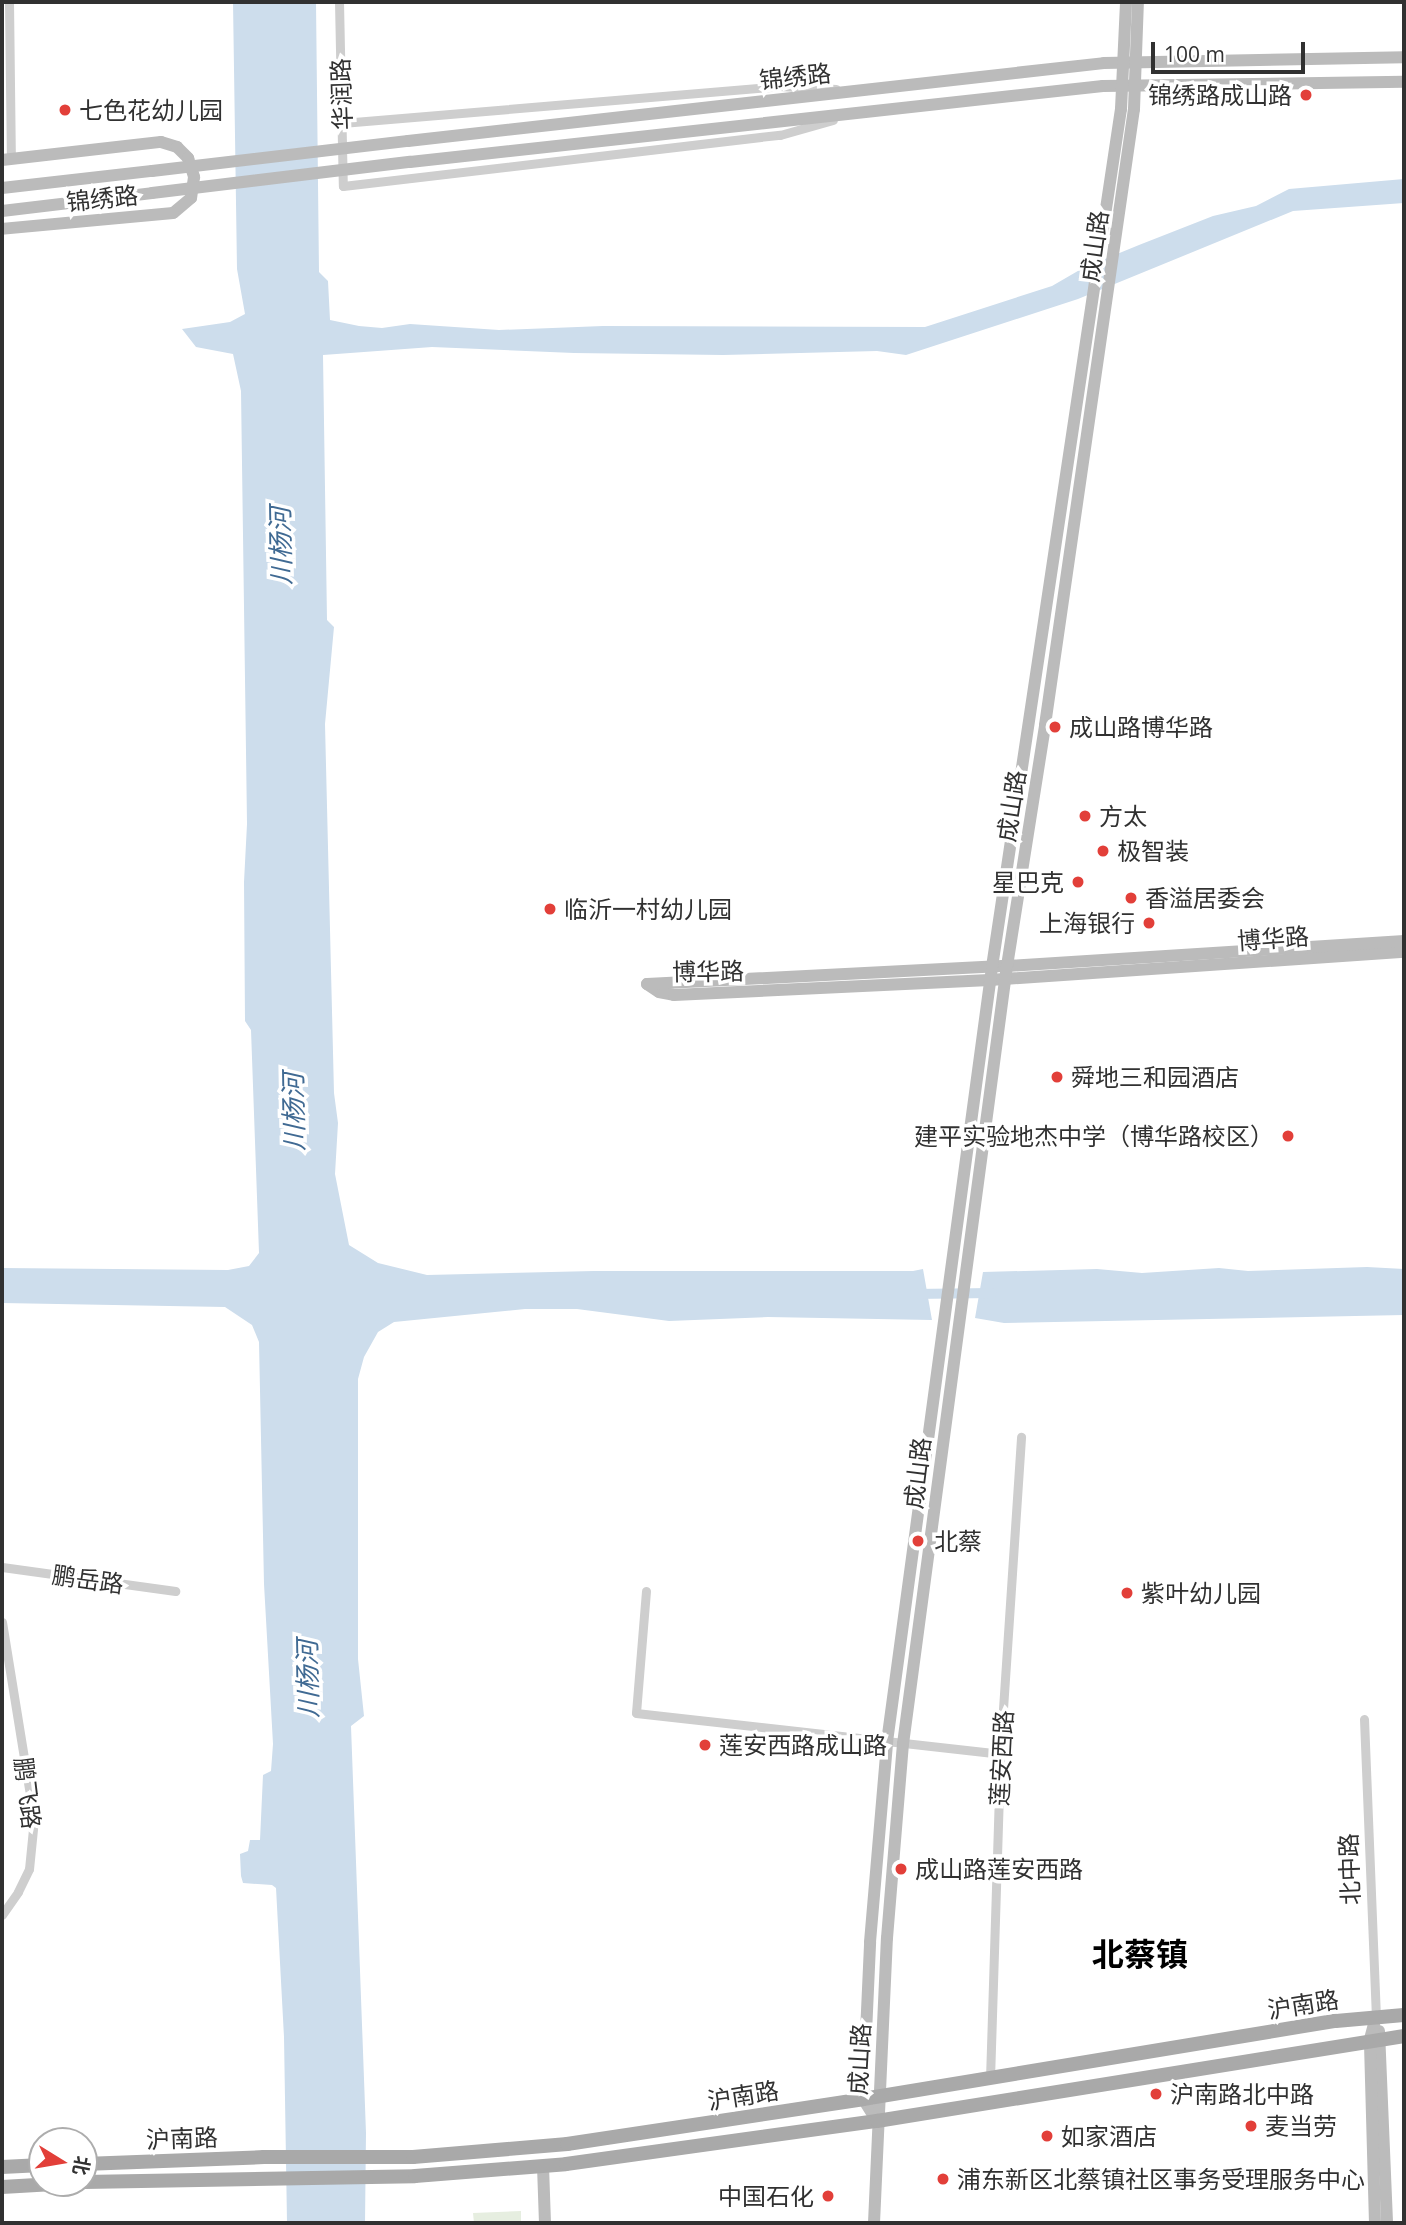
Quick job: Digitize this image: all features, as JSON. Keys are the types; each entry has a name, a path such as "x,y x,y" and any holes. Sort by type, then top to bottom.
{"main road":[{"name":"成山路","path":"960,1254 1006,973 1119,220 1131,84 1126,2"},
{"name":"成山路","path":"1131,62 1138,2"},
{"name":"锦绣路","path":"2,188 1131,62 1404,57"},
{"name":"锦绣路","path":"2,212 410,162 1131,84 1404,82"},
{"name":"成山路","path":"871,2098 903,1744 991,974 1105,220 1131,84"},
{"name":"锦绣路","path":"2,229 173,213 191,198 194,184 193,169 188,158 177,146 162,142 7,159"},
{"name":"博华路","path":"1006,973 1404,941"},
{"name":"博华路","path":"991,974 647,984 659,992 674,995 1404,951"},
{"name":"成山路","path":"874,2223 877,2121 871,2098 870,1942 887,1742 950,1331"},
{"name":"沪南路","path":"98,2163 264,2157 413,2157 567,2144 1376,2017 1404,2015"},
{"name":"北中路","path":"1375,2223 1376,2017"},
{"name":"沪南路","path":"98,2182 415,2176 543,2166 877,2121 1404,2036"},
{"name":"北中路","path":"1376,2039 1387,2223"},
{"path":"2,2167 28,2166"},
{"path":"543,2166 545,2223"},
{"path":"2,2187 28,2185"}],"street":[{"path":"7,159 9,2"},
{"name":"华润路","path":"339,2 344,186 780,135 862,111"},
{"path":"342,123 779,86 862,90"},
{"name":"莲安西路","path":"990,2079 1000,1754 1021,1437"},
{"name":"鹏岳路","path":"2,1567 175,1591"},
{"path":"646,1591 636,1713 1000,1754"},
{"name":"鹏飞路","path":"2,1622 34,1819 29,1869 18,1892 2,1915"},
{"name":"北中路","path":"1364,1719 1376,2017"}],"shaded area":[{"path":"521,2211 521,2223 474,2223 473,2213"}],"water":[{"name":"川杨河","path":"233,2 316,2 319,272 328,281 330,320 359,326 382,328 410,324 499,330 603,326 925,327 1052,286 1083,268 1139,245 1213,216 1256,206 1289,189 1404,179 1404,203 1293,211 1078,299 906,355 877,351 723,355 574,353 432,347 323,355 327,620 334,627 325,724 334,1093 338,1123 335,1174 349,1245 378,1263 427,1275 923,1269 932,1320 768,1317 669,1321 577,1309 525,1309 394,1322 378,1332 364,1357 358,1379 358,1659 364,1716 351,1726 366,2133 365,2223 287,2223 284,2037 276,1888 272,1885 243,1883 241,1876 240,1854 248,1851 250,1840 260,1840 263,1775 271,1771 273,1744 264,1584 259,1342 252,1325 225,1307 2,1303 2,1268 228,1270 249,1266 259,1253 251,1030 245,1021 244,882 247,824 241,391 233,354 196,347 182,329 230,322 245,314 237,269"},
{"path":"1367,1267 1404,1269 1404,1315 1004,1323 975,1318 983,1272 1097,1269 1142,1273 1219,1268 1248,1271"}],"waterway":[{"path":"914,1294 992,1293"}],"place":[{"name":"锦绣路成山路","path":"1306,95"},
{"name":"七色花幼儿园","path":"65,110"},
{"name":"成山路博华路","path":"1055,727"},
{"name":"方太","path":"1085,816"},
{"name":"极智装","path":"1103,851"},
{"name":"星巴克","path":"1078,882"},
{"name":"香溢居委会","path":"1131,898"},
{"name":"临沂一村幼儿园","path":"550,909"},
{"name":"上海银行","path":"1149,923"},
{"name":"舜地三和园酒店","path":"1057,1077"},
{"name":"建平实验地杰中学（博华路校区）","path":"1288,1136"},
{"name":"北蔡","path":"918,1541"},
{"name":"紫叶幼儿园","path":"1127,1593"},
{"name":"莲安西路成山路","path":"705,1745"},
{"name":"成山路莲安西路","path":"901,1869"},
{"name":"沪南路北中路","path":"1156,2094"},
{"name":"麦当劳","path":"1251,2126"},
{"name":"如家酒店","path":"1047,2136"},
{"name":"浦东新区北蔡镇社区事务受理服务中心","path":"943,2179"},
{"name":"中国石化","path":"828,2196"}],"district":[{"name":"北蔡镇","path":"1140,1954"}]}
